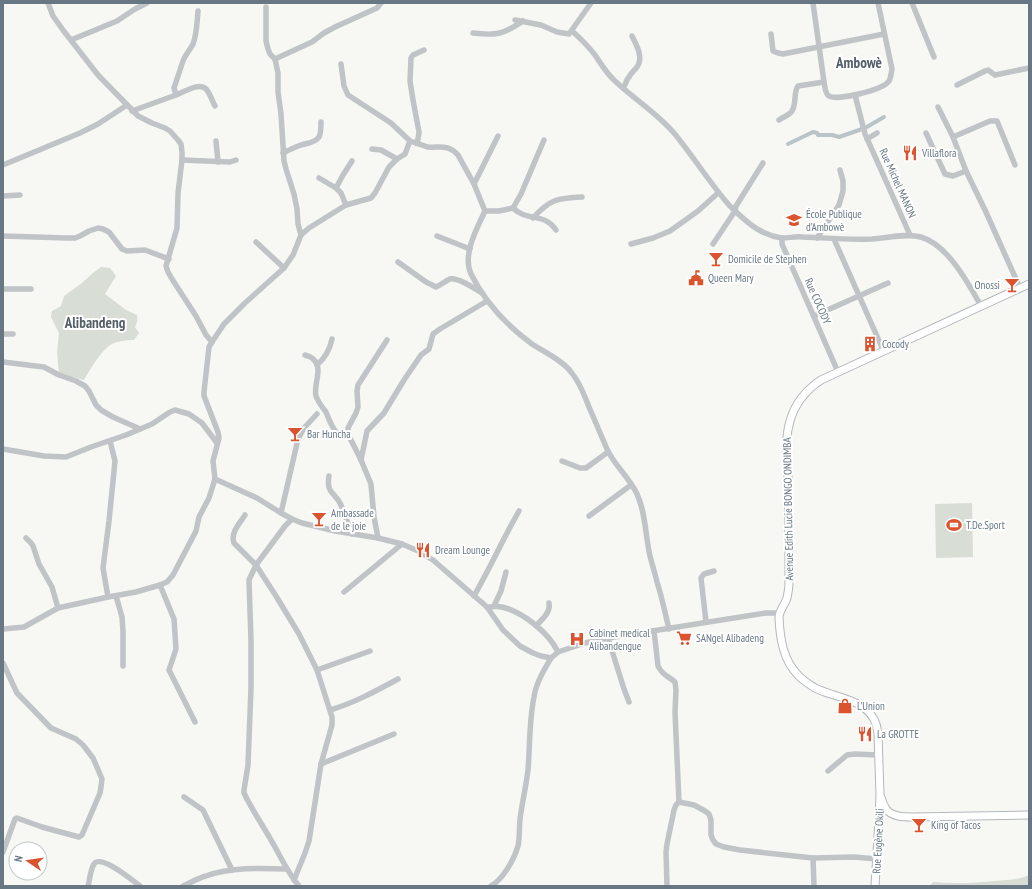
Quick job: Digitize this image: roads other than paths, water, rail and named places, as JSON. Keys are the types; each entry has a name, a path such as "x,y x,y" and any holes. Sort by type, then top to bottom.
{"main road":[{"name":"Avenue Edith Lucie BONGO ONDIMBA","path":"779,613 787,599 789,583 788,474 786,441 790,420 794,409 801,399 808,390 821,380 1029,284"},
{"name":"Rue Eugène Okili","path":"779,613 785,655 789,664 798,675 822,691 865,708 876,724 878,733 880,795 875,886"},
{"path":"880,795 886,809 892,814 901,817 1029,814"},
{"path":"879,820 892,814"}],"street":[{"path":"48,3 54,16 98,76 132,111 144,119 166,128 181,144 182,160 178,193 177,228 166,266 168,272 196,316 206,336 212,342"},
{"path":"71,40 117,21 147,3"},
{"path":"275,59 312,42 335,27 377,8 381,3"},
{"path":"515,20 569,34 591,3"},
{"path":"813,3 826,94 834,98 854,95 880,88 889,81 892,69 878,3"},
{"path":"912,3 934,57"},
{"path":"266,7 266,41 270,54 277,63 283,153 286,169 294,194 301,235"},
{"path":"176,95 174,88 184,57 194,42 198,11"},
{"path":"473,33 493,35 511,30 523,21"},
{"path":"572,31 588,46 615,81 666,124 718,192 735,211 759,231 782,238 800,236 834,239 883,238 910,235 927,239 946,254 964,277 980,306"},
{"path":"771,34 773,51 783,54 884,34"},
{"path":"623,88 627,79 640,63 638,49 632,36"},
{"path":"3,629 24,627 58,608 160,586 167,582 173,575 196,531 199,517 210,498 215,479 213,461 219,438 204,396 209,347 224,324 284,268 293,255 301,235 309,228 346,205 371,198 389,167 405,154 413,142 418,139 419,132 410,82 411,58 413,55 424,50"},
{"path":"341,64 344,86 348,95 391,123 413,142 427,147 441,146 454,152 460,159 474,184 485,211 468,254 468,264 471,273 487,301 493,308 515,330 567,367 582,390 608,452 637,493 643,511 650,556 669,629"},
{"path":"957,85 988,70 995,75 1029,68"},
{"path":"779,120 792,111 796,89 798,86 824,82"},
{"path":"132,111 197,86 207,89 215,106"},
{"name":"Rue Michel MANON","path":"854,95 865,134 910,235"},
{"path":"3,165 80,133 98,124 127,105"},
{"path":"938,107 953,137 966,172 1020,288"},
{"path":"953,137 990,121 997,121 1014,165"},
{"path":"283,153 317,140 319,137 321,122"},
{"path":"867,139 877,133"},
{"path":"926,133 945,174 953,176 966,172"},
{"path":"474,184 498,136"},
{"path":"485,211 499,211 513,208 521,194 544,140"},
{"path":"216,141 218,162"},
{"path":"372,148 381,150 397,159"},
{"path":"182,160 218,162 230,162 236,160"},
{"path":"336,188 352,161"},
{"path":"713,244 735,211 736,206 763,163"},
{"path":"816,238 840,205 843,191 843,181 840,170"},
{"path":"319,178 336,188 341,193 346,205"},
{"path":"631,244 653,238 670,230 698,211 718,192"},
{"path":"3,196 20,194"},
{"path":"533,218 548,203 572,197 582,197"},
{"path":"513,208 518,212 533,218 544,219 553,225 556,230"},
{"path":"3,236 76,238 98,228 109,232 122,249 127,251 145,250 169,259"},
{"path":"437,236 470,249"},
{"name":"Rue COCODY","path":"782,238 782,244 838,372"},
{"path":"834,239 884,352"},
{"path":"256,242 284,268"},
{"path":"398,262 426,282 436,287 454,279 459,280 482,293"},
{"path":"814,316 888,283"},
{"path":"3,289 31,289"},
{"path":"361,460 367,431 384,413 421,355 428,349 433,334 487,301"},
{"path":"3,334 13,334"},
{"path":"317,364 322,361 328,352 332,339"},
{"path":"378,538 370,484 361,460 348,435 348,428 358,407 358,385 387,340"},
{"path":"305,355 313,358 317,364 318,370 315,393 318,400 336,432 341,435 348,435"},
{"path":"3,362 44,367 59,375 76,381 85,386 96,405 101,410 140,429"},
{"path":"3,449 44,456 66,457 152,424 175,410 188,414 202,423 217,443"},
{"path":"281,513 298,439 304,428 317,414"},
{"path":"108,597 103,568 116,461 110,441"},
{"path":"562,461 580,468 586,468 608,452"},
{"path":"329,476 329,488 341,505 352,534"},
{"path":"215,479 257,498 292,519 317,527 378,538 402,544 416,550 433,560 486,607 503,630 520,646 533,653 551,658"},
{"path":"589,516 631,485"},
{"path":"474,596 519,511"},
{"path":"245,515 233,534 234,543 256,565 299,634 317,670 332,717 332,725 321,764 309,840 294,880"},
{"path":"292,519 256,565 249,580 251,688 248,766 244,793 287,869 299,886"},
{"path":"26,538 33,546 37,560 52,587 58,608"},
{"path":"344,592 402,544"},
{"path":"706,622 701,578 704,574 714,571"},
{"path":"494,606 501,591 506,572"},
{"path":"160,586 174,619 176,649 169,670 195,722"},
{"path":"116,596 123,624 123,666"},
{"path":"536,626 548,612 549,603"},
{"path":"486,607 504,607 527,619 550,638 558,652"},
{"path":"491,886 500,879 511,862 518,846 520,818 528,770 534,698 536,687 551,658 558,652 585,643 608,638 766,613 779,613"},
{"path":"654,631 658,666 663,674 675,682 676,690 675,712 679,802 674,810 667,844 667,886"},
{"path":"608,638 629,702"},
{"path":"317,670 370,651"},
{"path":"3,663 17,693 51,728 76,739 82,745 93,758 102,779 100,793 82,835 79,836 42,827 17,818 12,825 3,852"},
{"path":"330,710 342,707 370,695 398,679"},
{"path":"321,764 394,734"},
{"path":"828,771 847,755 878,755"},
{"path":"184,797 203,810 232,870"},
{"path":"679,802 694,805 709,814 712,820 711,835 713,840 716,844 724,847 813,858 854,857 877,859"},
{"path":"813,858 814,886"},
{"path":"88,886 94,864 101,861 107,863 140,886"},
{"path":"182,886 205,876 219,872 260,868 287,869"},
{"path":"500,879 504,886"}],"waterway":[{"path":"788,144 813,132 817,133 818,135 832,135 839,137 865,128 884,117"}],"place":[{"name":"Villaflora","path":"910,153"},
{"name":"École Publique d’Ambowè","path":"794,220"},
{"name":"Domicile de Stephen","path":"716,259"},
{"name":"Queen Mary","path":"696,278"},
{"name":"Onossi","path":"1012,285"},
{"name":"Cocody","path":"870,344"},
{"name":"Bar Huncha","path":"295,434"},
{"name":"Ambassade de le joie","path":"319,519"},
{"name":"T.De.Sport","path":"954,525"},
{"name":"Dream Lounge","path":"423,550"},
{"name":"SANgel Alibadeng","path":"684,638"},
{"name":"Cabinet medical Alibandengue","path":"577,639"},
{"name":"L’Union","path":"845,706"},
{"name":"La GROTTE","path":"865,734"},
{"name":"King of Tacos","path":"919,825"}],"district":[{"name":"Ambowè","path":"859,62"},
{"name":"Alibandeng","path":"95,322"}]}
